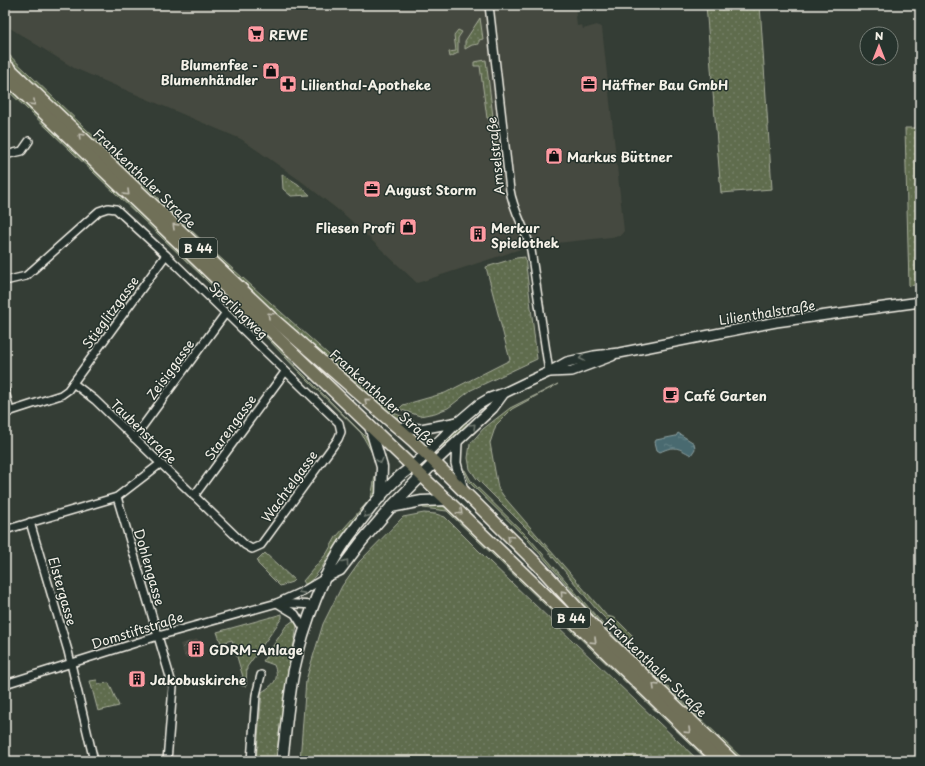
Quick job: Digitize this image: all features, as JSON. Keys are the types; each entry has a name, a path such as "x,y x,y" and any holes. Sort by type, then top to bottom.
{"main road":[{"name":"Frankenthaler Straße","path":"5,64 272,318 426,454 538,565 598,631 733,761"},
{"name":"Frankenthaler Straße","path":"5,76 719,761"},
{"path":"370,426 382,467 381,497"},
{"path":"282,761 294,672 305,630 325,578 336,556 350,534 381,497 401,476 426,454"},
{"path":"325,578 340,570 391,507 434,463"},
{"path":"391,507 422,501 448,500"}],"street":[{"name":"Amselstraße","path":"489,5 510,190 514,207 532,250 549,372"},
{"path":"5,155 22,151 29,141"},
{"name":"Sperlingweg","path":"5,281 26,276 99,211 108,208 116,209 166,255 225,314 339,423 341,432"},
{"name":"Stieglitzgasse","path":"73,383 166,255"},
{"name":"Lilienthalstraße","path":"426,454 458,422 478,405 567,362 776,322 920,302"},
{"name":"Zeisiggasse","path":"134,438 225,314"},
{"name":"Starengasse","path":"194,496 285,372"},
{"path":"5,391 7,413 61,395 68,390 73,383"},
{"name":"Taubenstraße","path":"73,383 94,400 160,464 252,549"},
{"name":"Lilienthalstraße","path":"434,463 493,408 504,393"},
{"path":"397,427 421,429 458,422"},
{"name":"Wachtelgasse","path":"252,549 260,545 338,439 341,432"},
{"path":"457,442 456,463 463,491"},
{"path":"5,530 117,497 160,464"},
{"name":"Dohlengasse","path":"117,497 173,687 168,761"},
{"name":"Elstergasse","path":"30,522 71,663 94,761"},
{"path":"277,603 325,578"},
{"path":"277,603 314,604"},
{"path":"277,603 295,614 305,630"},
{"name":"Domstiftstraße","path":"5,684 158,636 277,603"},
{"path":"251,761 256,695 261,675"}],"shaded area":[{"path":"5,5 575,5 577,26 582,25 583,29 597,25 602,28 624,231 620,236 530,246 417,283 346,216 301,181 241,139 74,68 5,25"},
{"path":"198,639 202,653 185,658 180,644"}],"green space":[{"path":"706,5 760,5 772,189 721,193"},
{"path":"480,18 483,39 479,40 479,44 472,45 465,49 465,41"},
{"path":"458,30 462,32 458,38 458,53 450,57 449,52 456,51 454,35"},
{"path":"5,51 215,253 394,413 413,421 415,424 401,420 392,415 355,381 285,324 5,55"},
{"path":"486,60 497,149 493,150 480,66 474,66 474,62"},
{"path":"5,84 271,339 295,366 365,436 370,443 377,462 375,461 361,433 269,340 5,88"},
{"path":"905,128 920,128 920,284 909,286"},
{"path":"282,174 298,184 310,195 291,196 283,189"},
{"path":"525,257 537,359 471,390 448,408 435,413 420,416 399,409 403,405 445,393 510,360 486,267 516,258"},
{"path":"558,384 512,409 496,425 490,443 498,488 607,616 615,618 633,636 632,640 627,640 596,609 543,545 477,479 470,469 468,458 470,444 483,429 510,408"},
{"path":"466,422 469,425 445,450 441,446"},
{"path":"464,470 471,481 530,539 607,629 745,761 741,761 612,637 528,540 469,482"},
{"path":"378,472 375,499 367,511 344,534 322,568 306,585 303,581 327,553 336,537 371,498 375,476"},
{"path":"437,505 449,508 713,761 708,761 447,511 423,508 423,506"},
{"path":"424,513 436,514 445,517 491,563 699,761 300,761 306,680 323,624 342,586 359,562 403,517"},
{"path":"265,553 294,580 292,582 280,586 258,564 257,561"},
{"path":"282,614 282,618 247,667 246,686 242,686 240,678 243,677 232,640 221,643 217,632"},
{"path":"294,620 297,625 287,679 276,761 256,761 262,692 273,684 276,678 276,670 274,665 263,661 286,626"},
{"path":"97,680 98,684 109,683 119,706 98,711 90,681"}],"water":[{"path":"678,433 694,443 695,449 691,455 676,448 660,452 657,450 656,440 676,436"}],"place":[{"name":"REWE","path":"256,34"},
{"name":"Blumenfee - Blumenhändler","path":"271,71"},
{"name":"Lilienthal-Apotheke","path":"288,84"},
{"name":"Häffner Bau GmbH","path":"589,84"},
{"name":"Markus Büttner","path":"554,156"},
{"name":"August Storm","path":"372,189"},
{"name":"Fliesen Profi","path":"408,227"},
{"name":"Merkur Spielothek","path":"478,234"},
{"name":"Café Garten","path":"671,395"},
{"name":"GDRM-Anlage","path":"196,649"},
{"name":"Jakobuskirche","path":"137,679"}]}
